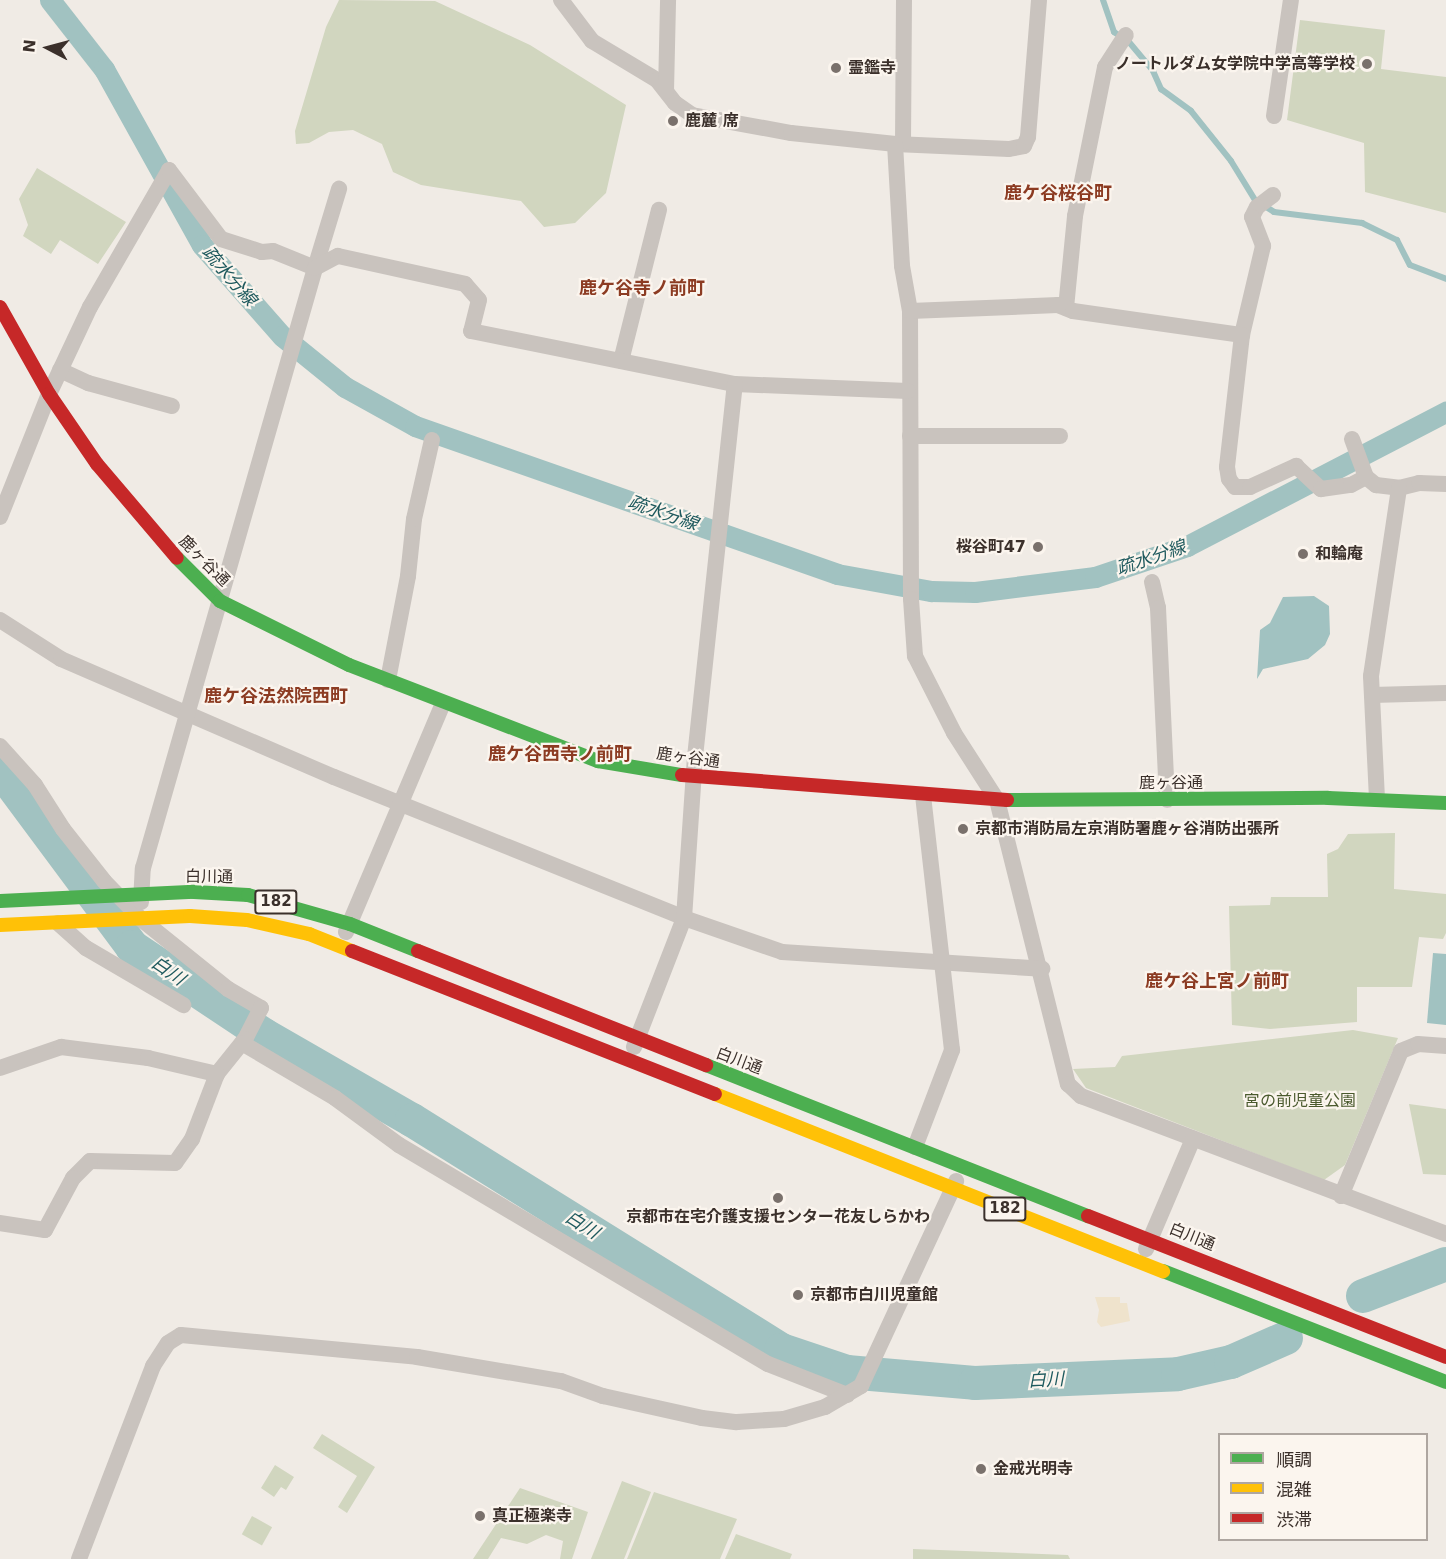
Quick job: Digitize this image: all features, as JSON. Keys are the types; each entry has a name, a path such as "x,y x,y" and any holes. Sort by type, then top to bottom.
{"main road":[{"name":"鹿ヶ谷通","path":"0,307 49,394 140,517 220,601 443,704 598,761 694,777 997,801 1377,799 1446,803"},
{"name":"白川通","path":"0,902 142,895 248,895 350,924 637,1039 1151,1238 1446,1358"},
{"name":"182","path":"0,925 135,919 247,920 309,934 1446,1382"}],"street":[{"path":"561,0 592,41 657,80 692,115 791,133 899,143 1009,149 1024,146 1033,102 1039,0"},
{"path":"666,91 668,0"},
{"path":"904,0 899,143 902,266 910,311 908,391 913,639 921,672 997,801 1042,969 1057,1052 1068,1084 1081,1096 1446,1234"},
{"path":"1274,116 1291,0"},
{"path":"1066,308 1075,216 1105,67 1123,38"},
{"path":"0,516 49,394 90,307 166,177 221,239 262,252 273,251 315,268 338,256 465,284 479,300 471,331 735,384 908,391"},
{"path":"135,919 142,895 143,868 339,189"},
{"path":"1265,200 1252,217 1263,246 1242,335 1227,467 1229,479 1235,487 1250,487 1296,466 1301,473 1322,489 1351,485 1366,477"},
{"path":"621,361 659,210"},
{"path":"910,311 1058,305 1242,335"},
{"path":"60,370 88,383 172,406"},
{"path":"630,1059 684,918 694,777 735,384"},
{"path":"910,436 1060,436"},
{"path":"388,680 408,576 414,519 432,440"},
{"path":"1355,449 1366,477 1376,484 1399,488 1419,483 1446,484"},
{"path":"1377,799 1371,676 1399,488"},
{"path":"1152,582 1158,608 1167,800"},
{"path":"0,620 61,659 400,805 684,918 782,952 944,966 1042,969"},
{"path":"1372,695 1446,693"},
{"path":"341,946 443,704"},
{"path":"0,746 35,784 63,829 114,897 135,919 221,984 261,1008 244,1041 217,1074 192,1139 175,1163 90,1161 73,1178 45,1230 0,1223"},
{"path":"915,1147 952,1050 923,795"},
{"path":"58,923 86,948 183,1005"},
{"path":"244,1041 335,1098 399,1145 742,1349 798,1378 854,1390"},
{"path":"1341,1196 1401,1051 1418,1044 1446,1046"},
{"path":"0,1068 36,1053 61,1047 148,1058 217,1074"},
{"path":"1141,1261 1192,1139"},
{"path":"79,1559 153,1366 168,1343 181,1335 417,1358 561,1381 625,1401 736,1422 795,1416 854,1390 869,1368 963,1166"}],"green space":[{"path":"339,0 435,1 530,45 626,105 606,193 575,223 544,227 521,201 421,185 393,172 382,144 353,130 329,132 309,143 296,144 295,131 326,27"},
{"path":"1300,20 1385,30 1381,69 1446,77 1446,213 1365,192 1364,143 1287,120"},
{"path":"37,168 126,222 98,264 60,240 51,254 23,236 28,225 19,199"},
{"path":"1395,833 1394,889 1446,894 1446,933 1443,939 1419,937 1412,987 1357,987 1357,1022 1270,1029 1232,1025 1229,906 1270,905 1271,897 1328,897 1327,854 1338,849 1348,834"},
{"name":"宮の前児童公園","path":"1353,1030 1398,1038 1345,1165 1324,1180 1086,1088 1073,1069 1115,1067 1122,1056"},
{"path":"1409,1104 1446,1109 1446,1175 1423,1174"},
{"path":"322,1434 375,1467 347,1513 338,1507 357,1476 313,1448"},
{"path":"275,1465 294,1477 286,1490 281,1487 274,1497 261,1488"},
{"path":"622,1481 651,1492 624,1559 591,1559"},
{"path":"520,1488 588,1512 572,1559 560,1559 563,1541 546,1535 527,1544 501,1538 488,1559 473,1559"},
{"path":"654,1492 737,1519 720,1559 627,1559"},
{"path":"252,1516 272,1527 262,1546 242,1534"},
{"path":"736,1534 792,1554 790,1559 725,1559"},
{"path":"913,1549 1068,1555 1070,1559 913,1559"}],"sand":[{"path":"1095,1297 1120,1297 1120,1303 1127,1303 1130,1321 1101,1327 1097,1322 1099,1310"}],"water":[{"path":"1314,596 1329,606 1330,634 1325,645 1308,659 1263,669 1257,679 1260,630 1270,623 1283,597"},
{"path":"1433,953 1446,954 1446,1025 1427,1023"}],"waterway":[{"name":"疏水分線","path":"50,0 104,69 202,245 282,336 345,387 415,426 837,574 931,591 975,592 1095,577 1187,546 1446,412"},
{"path":"1103,0 1114,32 1129,42 1153,71 1161,89 1191,111 1231,161 1255,200 1274,212 1362,223 1397,240 1410,265 1446,279"},
{"name":"白川","path":"0,769 132,947 264,1035 412,1120 781,1350 847,1372 975,1383 1178,1374 1231,1362 1286,1338"},
{"name":"白川","path":"1363,1296 1446,1264"}],"traffic: fast":[{"path":"177,558 220,601 349,665 598,761 682,775"},
{"path":"1007,800 1328,798 1446,803"},
{"path":"0,901 194,892 248,895 350,924 418,951"},
{"path":"706,1065 1088,1216"},
{"path":"1163,1271 1446,1382"}],"traffic: slow":[{"path":"0,925 190,916 247,920 309,934 352,951"},
{"path":"715,1094 1163,1271"}],"traffic: jam":[{"path":"0,307 49,394 97,464 177,558"},
{"path":"682,775 1007,800"},
{"path":"352,951 715,1094"},
{"path":"418,951 706,1065"},
{"path":"1088,1216 1446,1357"}],"place":[{"name":"ノートルダム女学院中学高等学校","path":"1367,64"},
{"name":"霊鑑寺","path":"836,68"},
{"name":"鹿麓 席","path":"673,121"},
{"name":"桜谷町47","path":"1038,547"},
{"name":"和輪庵","path":"1303,554"},
{"name":"京都市消防局左京消防署鹿ヶ谷消防出張所","path":"963,829"},
{"name":"京都市在宅介護支援センター花友しらかわ","path":"778,1198"},
{"name":"京都市白川児童館","path":"798,1295"},
{"name":"金戒光明寺","path":"981,1469"},
{"name":"真正極楽寺","path":"480,1516"}],"district":[{"name":"鹿ケ谷桜谷町","path":"1058,193"},
{"name":"鹿ケ谷寺ノ前町","path":"642,288"},
{"name":"鹿ケ谷法然院西町","path":"276,696"},
{"name":"鹿ケ谷西寺ノ前町","path":"560,754"},
{"name":"鹿ケ谷上宮ノ前町","path":"1217,981"}]}
